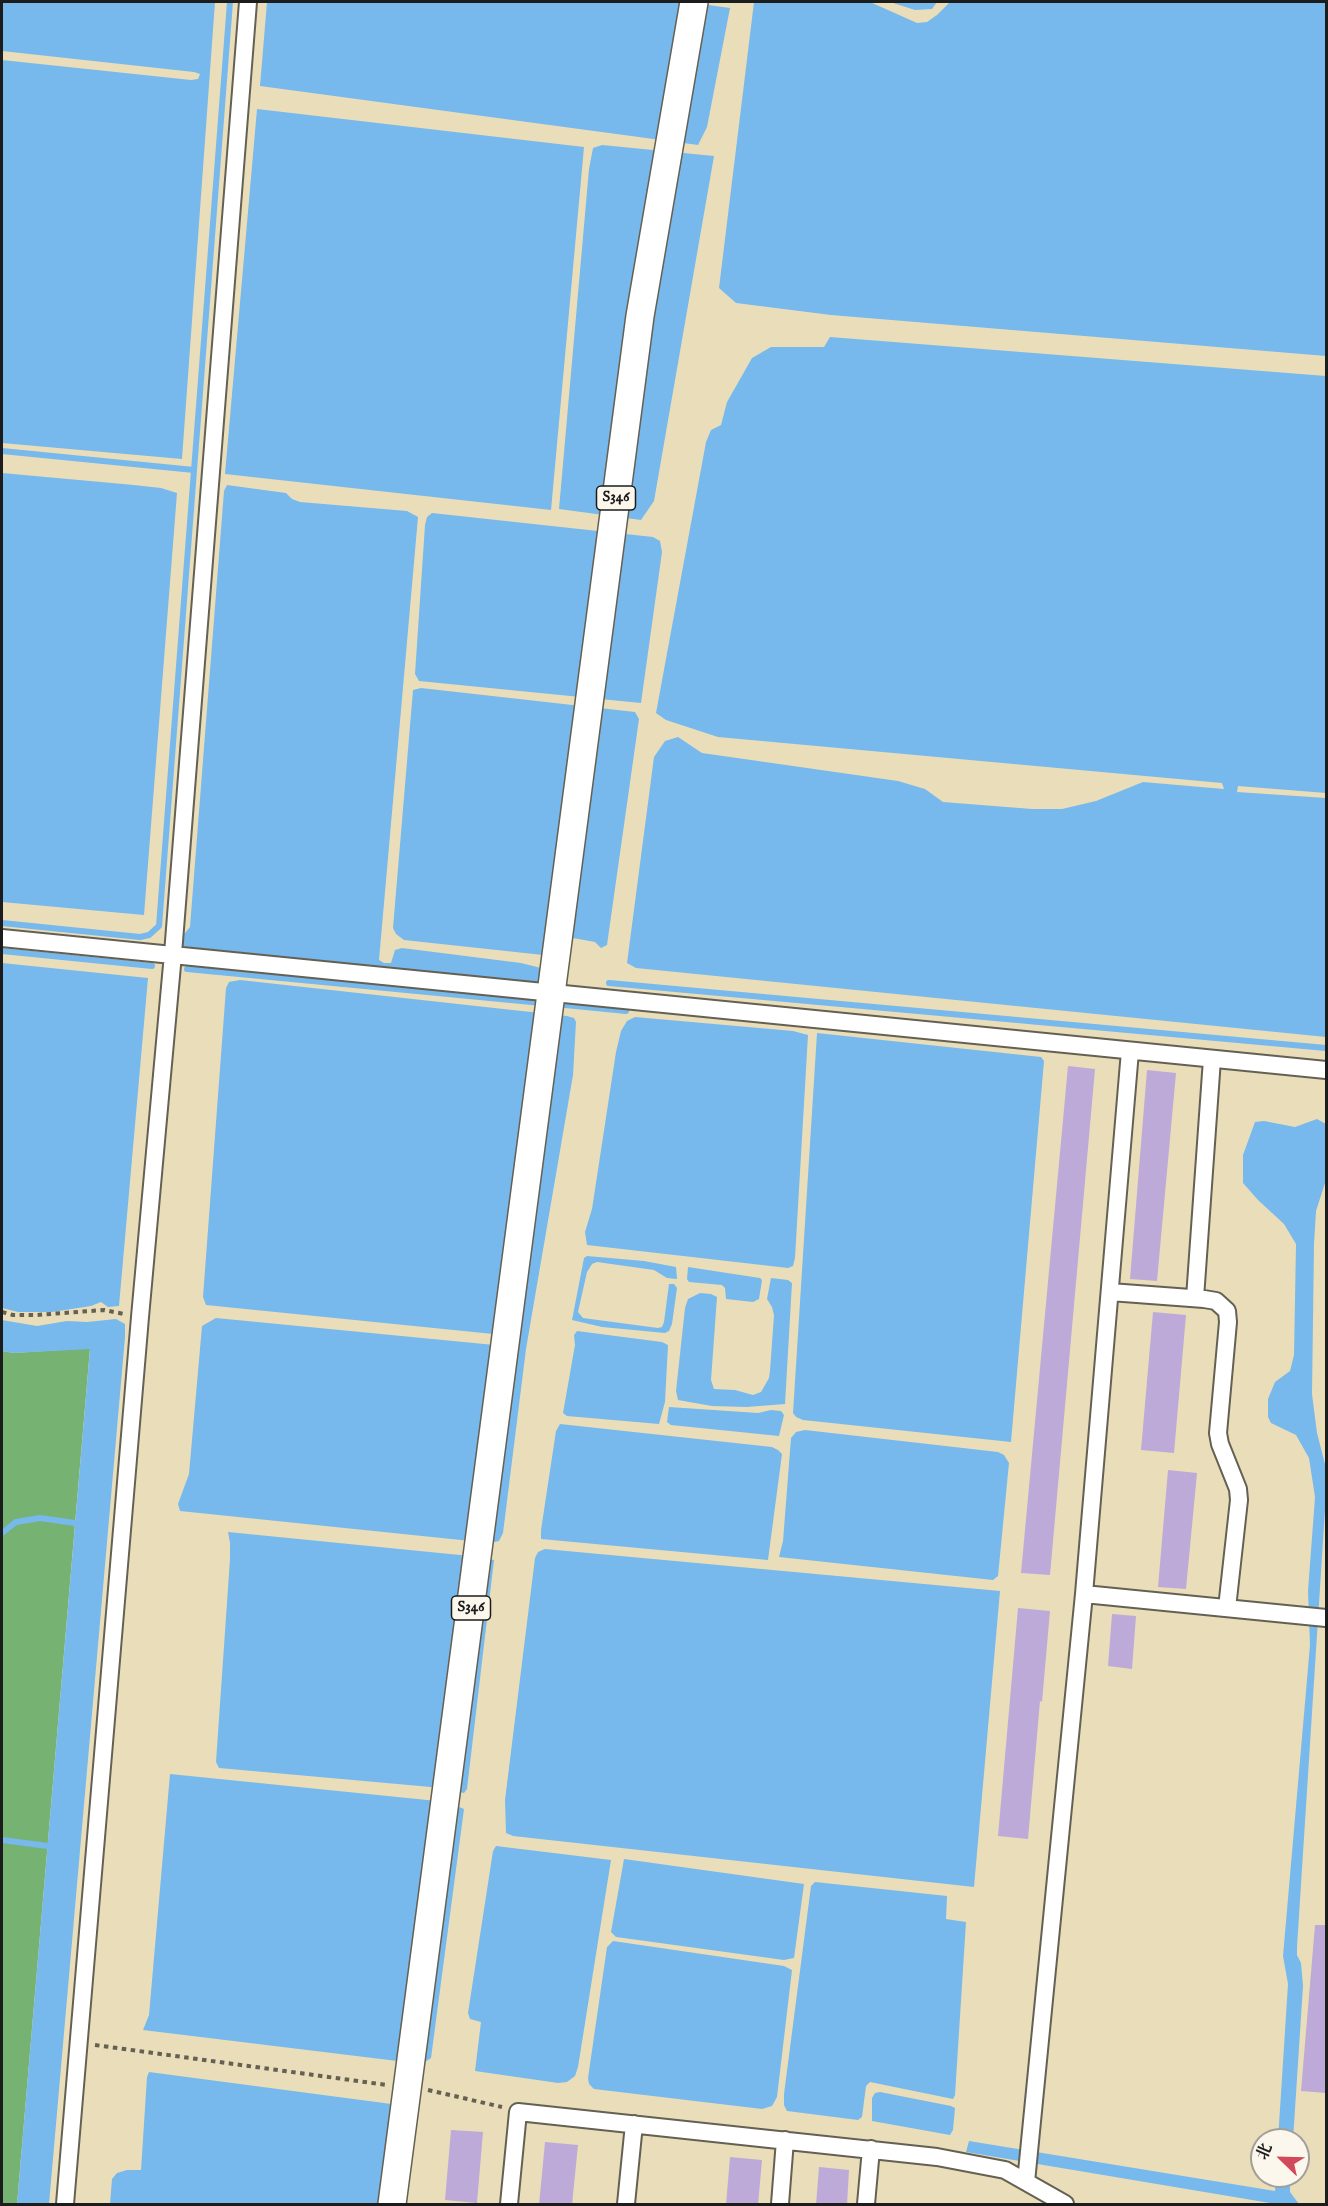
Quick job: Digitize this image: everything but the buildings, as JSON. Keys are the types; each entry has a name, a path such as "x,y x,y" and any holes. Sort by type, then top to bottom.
{"main road":[{"name":"S346","path":"392,2205 640,316 694,2"}],"street":[{"path":"65,2205 173,954 249,2"},
{"path":"2,938 173,954 550,1000 1326,1070"},
{"path":"1026,2182 1084,1593 1130,1051"},
{"path":"1195,1298 1212,1059"},
{"path":"1110,1292 1216,1301 1227,1311 1228,1322 1218,1433 1220,1444 1238,1489 1239,1500 1227,1608"},
{"path":"1084,1593 1326,1618"},
{"path":"509,2205 518,2112 937,2157 1005,2170 1065,2205"},
{"path":"626,2205 634,2124"},
{"path":"780,2205 785,2139"},
{"path":"866,2205 871,2149"}],"path":[{"path":"2,1312 13,1315 36,1315 104,1310 140,1317"},
{"path":"79,2043 439,2091 518,2112"}],"green space":[{"path":"90,1348 17,2204 2,2204 2,1351 14,1353"}],"water":[{"path":"2,2 215,2 182,459 2,443 2,60 191,80 198,79 200,74 2,51"},
{"path":"267,2 686,2 730,8 707,127 698,145 260,86"},
{"path":"754,2 870,2 917,23 927,22 950,2 1326,2 1326,356 831,315 736,303 719,288"},
{"path":"890,2 937,2 932,9 915,10"},
{"path":"257,109 584,147 551,510 225,474"},
{"path":"602,145 714,156 654,501 641,520 559,509 589,169 593,148"},
{"path":"830,337 1326,376 1326,793 1238,786 1237,792 1326,798 1326,1037 636,968 627,963 654,757 665,741 678,737 702,753 898,781 925,789 943,802 1062,809 1096,801 1143,782 1224,789 1222,783 718,737 666,720 656,713 706,442 711,430 721,425 727,402 752,358 771,347 824,347"},
{"path":"2,473 161,488 177,493 144,915 2,902"},
{"path":"227,485 286,493 292,499 300,502 407,511 418,517 379,960 391,963 395,950 402,948 521,963 545,969 552,986 181,946 180,939 190,927 224,491"},
{"path":"432,513 653,537 660,541 662,552 641,703 419,681 415,674 425,525 427,517"},
{"path":"421,688 635,712 639,719 607,945 601,948 595,942 562,936 543,955 404,940 396,934 393,928 413,690"},
{"path":"2,963 148,978 119,1306 108,1307 101,1302 91,1306 52,1312 18,1312 2,1308"},
{"path":"240,980 567,1016 574,1018 576,1022 573,1075 526,1349 503,1533 499,1541 490,1543 180,1511 178,1504 189,1474 202,1326 216,1318 515,1347 513,1336 206,1305 203,1297 226,988 229,982"},
{"path":"635,1017 793,1031 808,1035 793,1266 788,1268 587,1245 585,1232 592,1209 616,1052 621,1031 627,1021"},
{"path":"817,1033 1041,1057 1044,1061 1011,1442 803,1420 793,1413"},
{"path":"1317,1119 1326,1124 1326,1180 1316,1211 1314,1244 1312,1394 1317,1433 1326,1468 1326,1494 1297,1947 1303,1986 1294,2128 1279,2128 1288,1984 1283,1956 1310,1645 1308,1591 1315,1497 1309,1458 1296,1435 1271,1423 1268,1417 1268,1399 1275,1382 1290,1371 1294,1355 1296,1244 1284,1224 1243,1183 1243,1155 1255,1122 1264,1121 1295,1127"},
{"path":"587,1256 644,1261 676,1267 677,1279 667,1278 654,1270 597,1262 592,1264 587,1272 578,1312 583,1318 662,1327 669,1284 674,1284 677,1288 669,1331 665,1333 602,1327 572,1320 584,1258"},
{"path":"688,1267 760,1278 762,1280 759,1299 753,1302 726,1299 725,1288 722,1285 689,1282"},
{"path":"771,1278 788,1280 792,1283 785,1404 747,1407 712,1406 678,1400 676,1391 685,1308 688,1299 700,1293 717,1297 711,1380 714,1389 735,1390 753,1395 761,1392 769,1378 770,1371 774,1315 767,1299"},
{"path":"116,1319 125,1324 125,1337 49,2204 17,2204 90,1349 14,1353 2,1351 2,1320 37,1326 67,1321 87,1322"},
{"path":"577,1331 662,1342 668,1345 665,1402 659,1424 567,1416 563,1413 575,1345 574,1335"},
{"path":"669,1407 758,1413 771,1410 781,1411 784,1415 779,1436 671,1425 667,1422"},
{"path":"560,1424 772,1447 778,1450 782,1454 768,1560 541,1539 556,1431"},
{"path":"805,1430 998,1452 1004,1455 1009,1463 998,1576 993,1580 779,1557 783,1541 791,1438 796,1432"},
{"path":"228,1532 494,1560 467,1789 464,1793 442,1788 219,1768 216,1762 230,1559"},
{"path":"545,1549 1000,1591 974,1887 513,1836 506,1833 505,1800 535,1558 538,1552"},
{"path":"170,1774 447,1802 464,1809 431,2058 422,2064 143,2030 149,2015"},
{"path":"496,1846 611,1860 578,2067 575,2076 567,2082 558,2083 475,2071 481,2022 470,2019 468,2013 493,1851"},
{"path":"624,1859 804,1884 794,1958 784,1960 616,1937 611,1932"},
{"path":"815,1882 947,1896 946,1919 966,1922 953,2099 870,2082 866,2086 862,2117 858,2120 787,2111 784,2105 784,2094 811,1886"},
{"path":"613,1941 784,1966 792,1970 777,2097 772,2106 762,2109 594,2089 589,2084 607,1947"},
{"path":"149,2072 399,2105 400,2204 110,2204 112,2179 117,2173 141,2170"},
{"path":"880,2092 955,2108 953,2130 950,2135 872,2121 872,2098 875,2093"},
{"path":"969,2141 1250,2188 1275,2191 1275,2188 1290,2188 1290,2192 1299,2204 1270,2203 966,2152"}],"waterway":[{"path":"2,923 140,937 149,935 159,926 230,2"},
{"path":"2,451 194,470"},
{"path":"2,951 152,966"},
{"path":"187,969 542,1003"},
{"path":"609,983 1326,1048"},
{"path":"555,1004 626,1011"},
{"path":"2,1533 16,1522 40,1518 75,1523"},
{"path":"2,1840 48,1846"}]}
